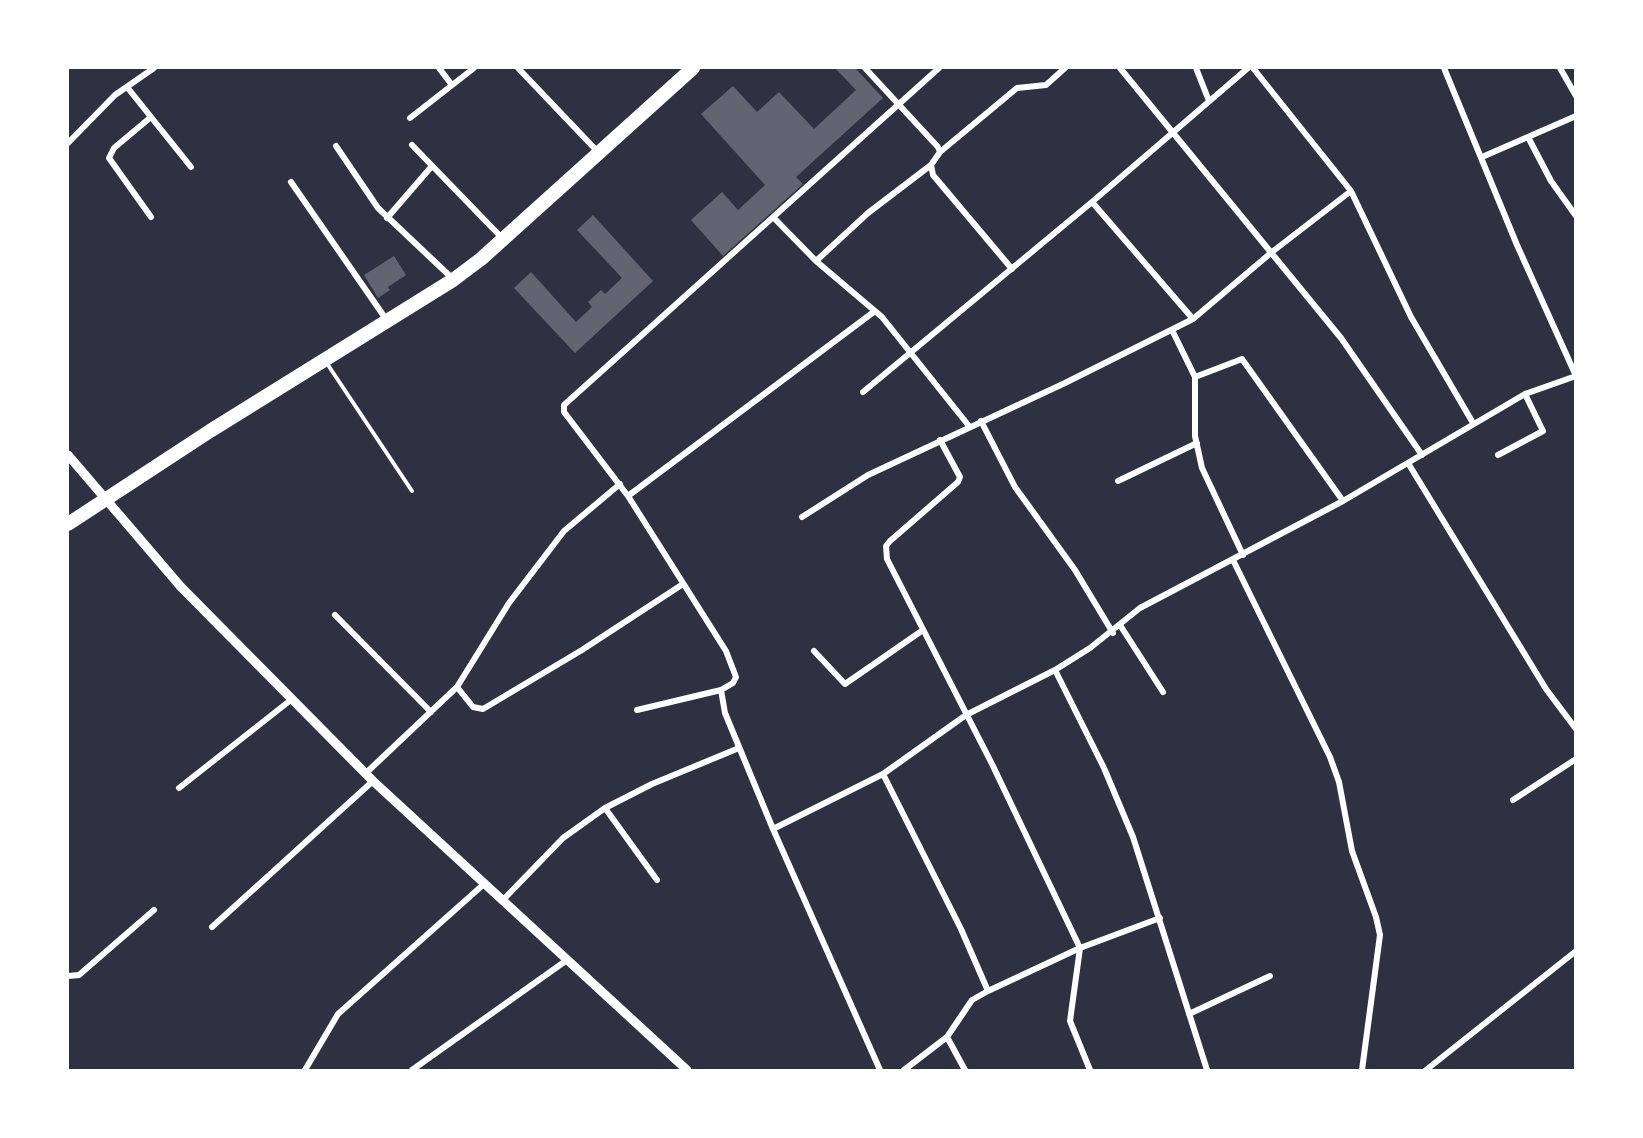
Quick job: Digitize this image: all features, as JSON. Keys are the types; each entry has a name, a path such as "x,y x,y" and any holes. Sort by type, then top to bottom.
{"highway":[{"path":"68,524 453,280 503,239 693,68"}],"street":[{"path":"68,143 115,95 154,68"},
{"path":"439,68 452,85"},
{"path":"410,118 474,68"},
{"path":"518,68 599,152"},
{"path":"865,68 940,152"},
{"path":"637,710 721,690 733,683 735,670 628,496 564,412 564,405 774,218 897,103 939,68"},
{"path":"816,261 868,213 931,165 940,152 1017,88 1046,85 1065,68"},
{"path":"1120,68 1341,338 1422,455"},
{"path":"1196,68 1209,101"},
{"path":"863,392 1092,202 1248,68"},
{"path":"1253,68 1351,191 1411,317 1473,423"},
{"path":"773,830 883,774 966,715 1055,670 1113,633 1140,608 1343,501 1524,394 1575,376 1517,245 1444,68"},
{"path":"1560,68 1575,96"},
{"path":"127,87 191,167"},
{"path":"1482,157 1575,116"},
{"path":"151,117 114,147 109,158 151,217"},
{"path":"1528,137 1551,181 1575,216"},
{"path":"412,145 503,239"},
{"path":"336,146 387,218 453,280"},
{"path":"931,165 933,175 1012,269"},
{"path":"387,218 432,166"},
{"path":"291,182 388,322"},
{"path":"802,517 868,475 1193,319 1272,252 1351,191"},
{"path":"1092,202 1193,319"},
{"path":"774,218 816,261 875,311 969,426"},
{"path":"628,496 875,311"},
{"path":"1172,330 1195,377 1197,443 1202,468 1243,555"},
{"path":"1195,377 1236,359 1242,359 1343,501"},
{"path":"1498,455 1543,431 1524,394"},
{"path":"981,421 1015,487 1075,570 1113,633"},
{"path":"940,440 960,477 958,482 890,541 886,552 992,764 1080,948 1070,1021 1090,1071"},
{"path":"1118,481 1197,443"},
{"path":"68,455 181,587 373,781 687,1071"},
{"path":"1408,463 1546,689 1575,729"},
{"path":"366,773 458,687 509,603 564,531 620,484"},
{"path":"1233,560 1330,757 1339,782 1352,851 1376,917 1380,935 1362,1071"},
{"path":"458,687 472,707 483,709 582,650 683,585"},
{"path":"335,615 430,712"},
{"path":"1120,625 1163,692"},
{"path":"814,651 845,684 923,630"},
{"path":"1055,670 1104,768 1133,837 1207,1071"},
{"path":"721,690 725,713 773,830 880,1071"},
{"path":"179,788 292,699"},
{"path":"502,901 563,838 605,808 652,784 739,748"},
{"path":"1513,800 1575,759"},
{"path":"883,774 961,929 988,991"},
{"path":"212,927 373,781"},
{"path":"605,808 657,880"},
{"path":"305,1071 338,1014 484,884"},
{"path":"68,976 79,975 154,910"},
{"path":"904,1071 947,1037 972,1000 1080,948 1160,918"},
{"path":"1426,1071 1575,951"},
{"path":"412,1071 567,960"},
{"path":"1189,1014 1270,976"},
{"path":"947,1037 965,1071"}],"lane":[{"path":"325,360 412,491"}],"building":[{"path":"835,68 855,68 883,98 796,177 803,184 723,256 691,220 722,192 738,210 765,185 701,114 733,86 757,112 779,92 814,129 856,90"},
{"path":"593,215 653,281 575,353 514,288 531,272 576,322 592,307 588,302 601,290 605,294 622,278 577,230"},
{"path":"394,256 406,275 388,287 390,290 378,298 364,275"}]}
